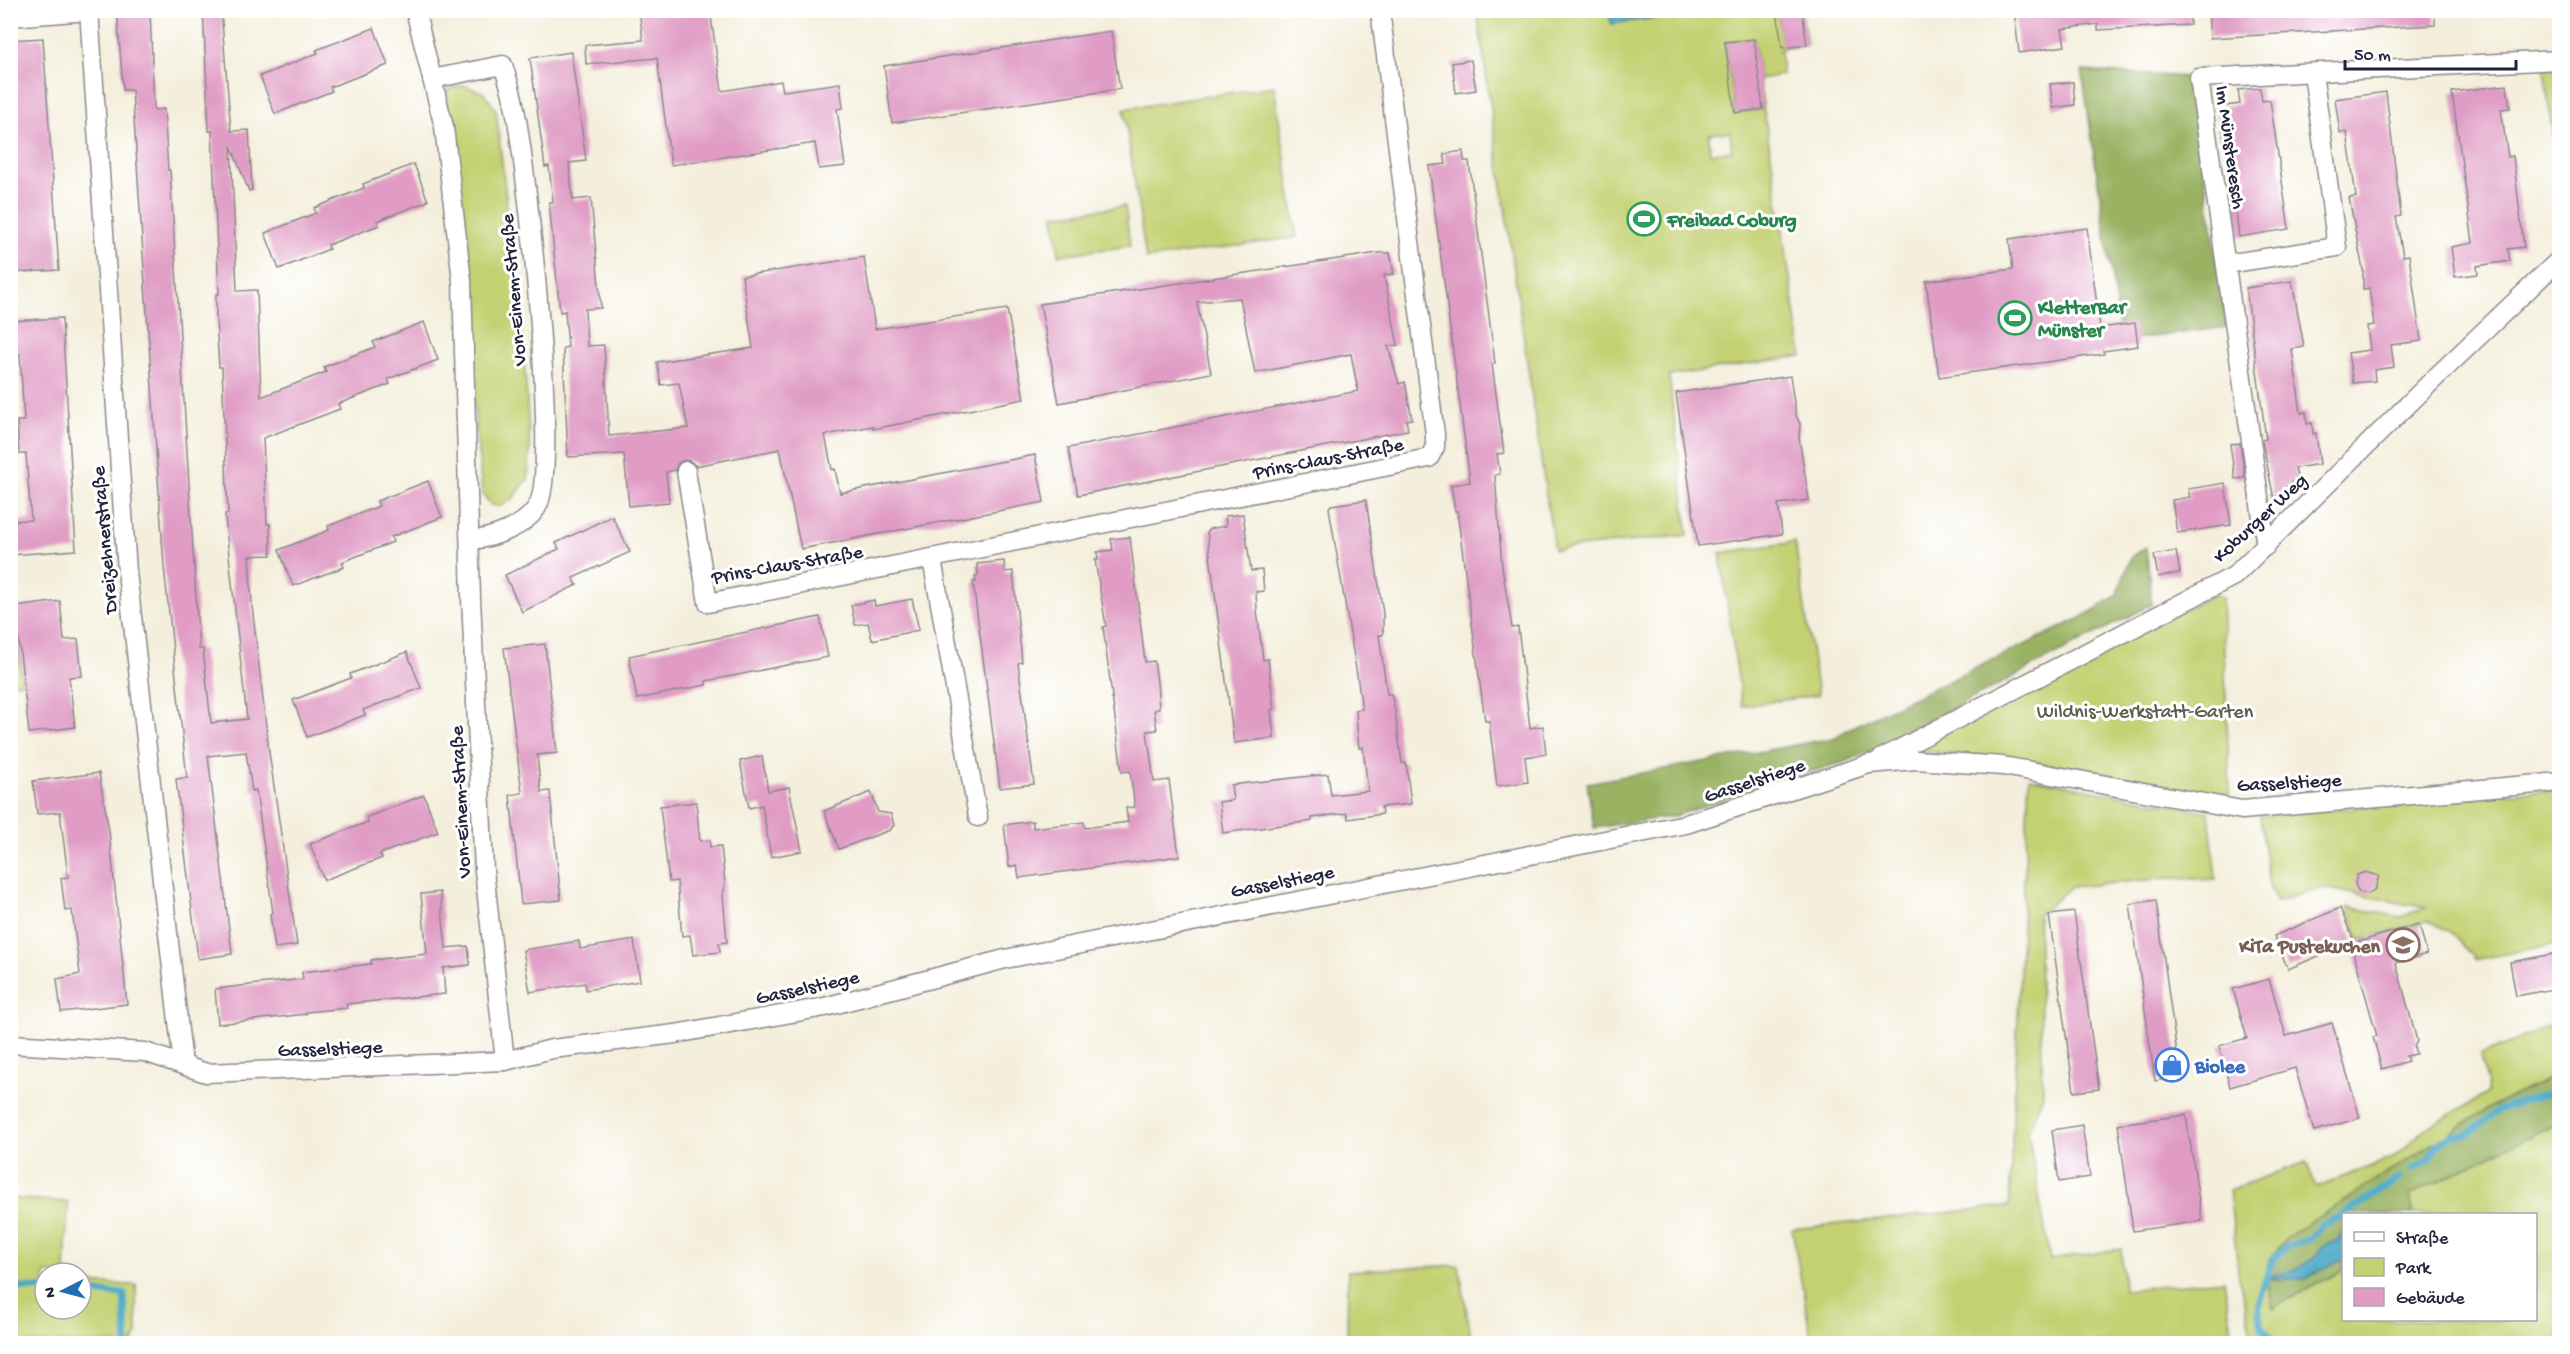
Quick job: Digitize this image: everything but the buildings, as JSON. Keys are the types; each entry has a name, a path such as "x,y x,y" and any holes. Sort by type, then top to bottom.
{"street":[{"name":"Von-Einem-Straße","path":"415,10 444,127 462,281 484,870 505,1061"},
{"name":"Prins-Claus-Straße","path":"686,471 708,603 1429,458 1435,447 1435,434 1380,10"},
{"path":"10,17 89,11"},
{"name":"Dreizehnerstraße","path":"89,11 127,572 183,1065"},
{"name":"Im Münsteresch","path":"2266,546 2199,78 2559,60"},
{"name":"Von-Einem-Straße","path":"432,79 503,65 514,104 536,275 546,424 543,481 538,507 517,525 490,539 470,540"},
{"path":"2226,264 2337,247 2313,73"},
{"name":"Koburger Weg","path":"1869,764 2234,576 2559,259"},
{"path":"932,559 978,817"},
{"name":"Gasselstiege","path":"10,1044 145,1052 206,1073 505,1061 552,1050 675,1034 825,1007 1005,959 1686,824 1869,764 1916,760 2003,766 2242,810 2559,782"}],"green space":[{"name":"Freibad Coburg","path":"1707,10 1777,11 1783,48 1807,45 1780,49 1782,75 1759,79 1754,39 1725,42 1735,113 1763,109 1760,84 1802,356 1669,376 1688,535 1554,550 1477,11 1609,11 1611,23 1670,15 1669,11 1691,11 1692,13","holes":["1730,132 1732,151 1710,153 1709,134"]},
{"path":"2559,68 2559,183 2544,69"},
{"path":"2082,71 2190,77 2227,327 2121,341"},
{"path":"466,86 484,93 496,110 524,355 530,450 528,479 512,500 500,506 491,505 482,493 445,93 454,87"},
{"path":"1274,86 1297,237 1146,259 1124,109"},
{"path":"1125,206 1130,246 1059,255 1054,215"},
{"path":"1795,542 1818,695 1742,706 1720,553"},
{"path":"2146,547 2152,604 1882,746 1845,762 1788,778 1675,816 1594,828 1587,783 1834,738 1852,727 2083,617 2116,596 2132,556"},
{"name":"Wildnis-Werkstatt-Garten","path":"2215,594 2222,598 2230,795 2223,800 2033,762 1908,750"},
{"path":"11,644 18,646 22,683 11,683"},
{"path":"2029,778 2209,812 2216,880 2169,878 2071,887 2038,915 2043,1095 2028,1132 2050,1260 2121,1249 2124,1290 2224,1280 2234,1343 1812,1343 1792,1229 2009,1206"},
{"path":"2559,789 2559,943 2476,960 2451,932 2428,921 2359,939 2348,907 2401,917 2426,908 2324,888 2276,902 2269,885 2260,816"},
{"path":"2559,1022 2559,1074 2494,1105 2289,1236 2274,1307 2342,1271 2342,1321 2537,1321 2537,1213 2413,1213 2410,1195 2559,1122 2559,1343 2253,1343 2239,1278 2229,1190 2306,1162 2316,1187 2393,1158 2426,1128 2488,1093 2481,1055"},
{"path":"2559,1074 2559,1122 2410,1195 2413,1213 2342,1213 2342,1233 2337,1241 2325,1245 2318,1255 2293,1272 2268,1278 2282,1281 2338,1261 2342,1261 2342,1271 2273,1308 2268,1284 2267,1268 2273,1254 2289,1236 2494,1105"},
{"path":"10,1198 68,1202 66,1261 33,1261 33,1321 93,1321 93,1283 136,1285 137,1334 133,1343 11,1343"},
{"path":"1459,1265 1472,1343 1347,1343 1348,1271"}],"water":[{"path":"1609,11 1669,11 1670,16 1611,24"},
{"path":"2342,1233 2342,1261 2305,1279 2268,1278 2268,1276 2300,1267 2313,1258 2325,1245 2337,1241"}],"waterway":[{"path":"2413,1169 2429,1160 2438,1144 2450,1136 2468,1134 2500,1109 2544,1095 2560,1087"},
{"path":"2347,1213 2400,1178"},
{"path":"2276,1344 2262,1327 2259,1313 2259,1299 2272,1260 2286,1247 2310,1239 2322,1225 2342,1216"},
{"path":"10,1287 33,1288"},
{"path":"93,1293 124,1294 127,1344"}],"place":[{"name":"Freibad Coburg","path":"1644,219"},
{"name":"KletterBar Münster","path":"2015,318"},
{"name":"KiTa Pustekuchen","path":"2403,945"},
{"name":"Biolee","path":"2172,1065"}]}
